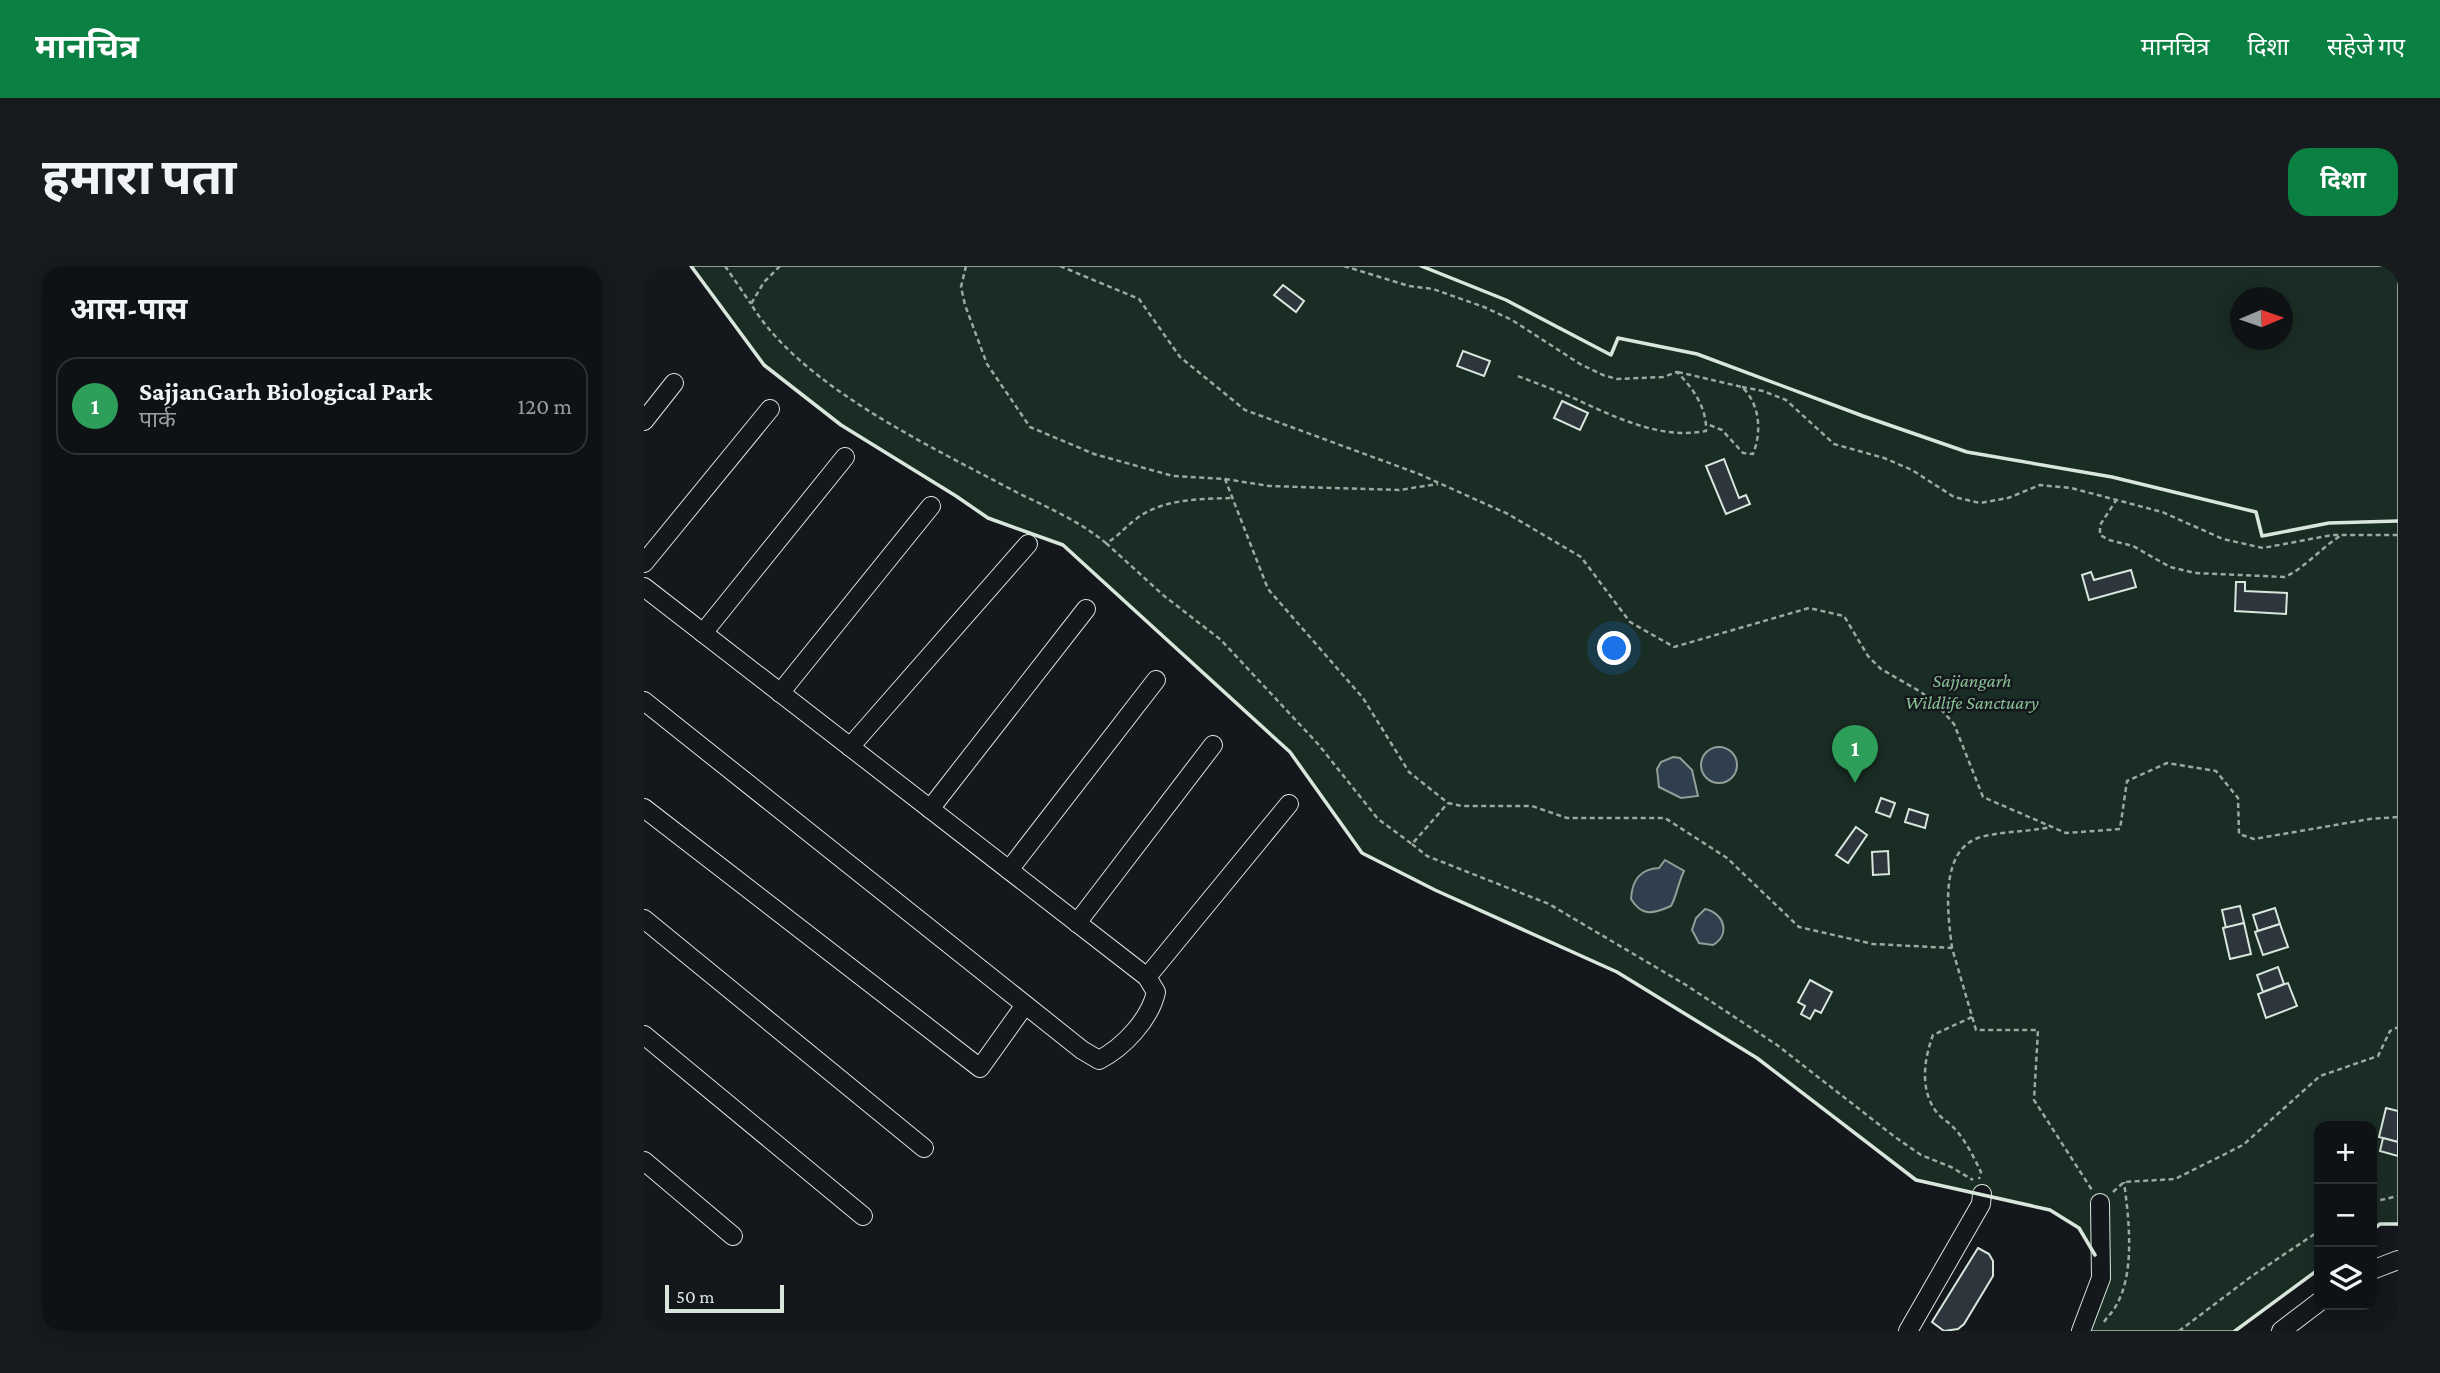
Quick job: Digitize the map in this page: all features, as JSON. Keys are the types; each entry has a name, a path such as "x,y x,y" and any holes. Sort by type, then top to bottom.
{"street":[{"path":"644,421 674,383"},
{"path":"644,563 770,409"},
{"path":"703,633 845,457"},
{"path":"780,693 931,506"},
{"path":"850,747 1028,544"},
{"path":"644,587 1147,977 1156,992 1150,1008 1137,1028 1108,1056 1099,1060 1082,1050 644,701"},
{"path":"930,809 1086,609"},
{"path":"1009,870 1156,680"},
{"path":"1077,923 1213,745"},
{"path":"1147,977 1289,804"},
{"path":"644,808 980,1068 1025,1005"},
{"path":"644,919 923,1148"},
{"path":"644,1035 863,1216"},
{"path":"644,1161 733,1236"},
{"path":"1908,1331 1981,1204 1982,1194"},
{"path":"2081,1331 2101,1278 2100,1203"},
{"path":"2377,1267 2398,1260"},
{"path":"2281,1331 2314,1306"}],"path":[{"path":"725,266 762,323 816,374 876,416 1086,527 1106,543 1163,595 1221,640 1318,744 1378,818 1427,856 1549,904 1686,985 1777,1045 1921,1155 1971,1178 1978,1186 1981,1172 1955,1129 1935,1112 1926,1091 1925,1072 1927,1052 1933,1035 1972,1017"},
{"path":"751,304 764,282 780,266"},
{"path":"966,266 961,287 987,364 1030,427 1094,454 1172,476 1225,479 1269,486 1399,491 1439,483"},
{"path":"1060,266 1139,299 1180,357 1245,410 1439,483 1508,514 1581,557 1630,622 1674,647 1809,608 1844,616 1861,645 1881,669 1921,692 1954,724 1983,797 2066,834 2120,829 2127,781 2167,763 2216,771 2238,798 2239,834 2254,839 2370,819 2398,817"},
{"path":"1344,266 1409,286 1433,289 1484,307 1512,320 1603,376 1617,379 1663,377 1677,372 1763,391 1786,400 1835,444 1884,458 1912,470 1954,497 1980,503 2008,498 2040,485 2071,488 2162,512 2223,539 2263,548 2317,537 2398,535"},
{"path":"1515,375 1623,421 1693,433 1706,431 1707,417 1690,386 1677,372"},
{"path":"1706,424 1722,430 1743,453 1753,454 1759,440 1759,425 1750,394 1742,387"},
{"path":"1225,479 1268,589 1363,698 1409,772 1448,803 1462,806 1532,806 1567,818 1665,818 1727,858 1799,927 1872,943 1952,948"},
{"path":"1106,543 1138,517 1162,505 1234,498"},
{"path":"2117,499 2100,524 2100,535 2133,546 2170,567 2195,573 2285,577 2298,571 2320,550 2342,535"},
{"path":"1412,844 1448,803"},
{"path":"2050,827 2031,832 1977,838 1957,852 1949,879 1948,910 1952,948 1976,1030 2038,1030 2034,1100 2100,1203 2124,1182 2175,1179 2243,1145 2320,1076 2378,1056 2390,1031 2398,1027"},
{"path":"2103,1324 2121,1295 2131,1246 2124,1182"},
{"path":"2377,1201 2398,1196"},
{"path":"2179,1331 2252,1276 2314,1234"}],"green space":[{"name":"Sajjangarh Wildlife Sanctuary","path":"691,266 2398,266 2398,1224 2377,1226 2377,1121 2314,1121 2314,1273 2235,1331 2088,1331 2096,1256 2079,1228 2050,1210 1916,1180 1757,1058 1617,972 1435,890 1362,853 1290,752 1063,545 988,518 841,425 764,365"}],"water":[{"path":"1719,747 1732,752 1737,765 1732,778 1719,783 1706,778 1701,765 1706,752"},
{"path":"1673,757 1680,758 1692,770 1698,796 1681,798 1659,787 1657,769 1661,762"},
{"path":"1665,860 1684,871 1671,906 1659,911 1639,909 1631,899 1635,882 1646,871 1659,868"},
{"path":"1705,909 1717,915 1723,924 1722,935 1713,945 1699,943 1692,930 1696,918"}],"building":[{"path":"1283,285 1304,301 1296,312 1274,295"},
{"path":"1463,351 1490,361 1484,376 1457,366"},
{"path":"1562,401 1588,413 1580,430 1554,418"},
{"path":"1724,459 1739,498 1746,495 1750,504 1726,514 1706,466"},
{"path":"2131,570 2136,587 2089,600 2082,575 2091,572 2094,580"},
{"path":"2236,582 2245,582 2245,591 2287,593 2286,614 2235,611"},
{"path":"1881,798 1895,803 1890,817 1876,812"},
{"path":"1909,809 1928,815 1925,828 1905,822"},
{"path":"1856,827 1867,835 1848,863 1836,855"},
{"path":"1888,851 1889,874 1873,875 1872,852"},
{"path":"2240,906 2244,923 2226,928 2222,910"},
{"path":"2275,908 2280,924 2258,931 2253,915"},
{"path":"2244,923 2251,954 2230,959 2223,928"},
{"path":"2280,924 2288,947 2263,955 2255,932"},
{"path":"2278,967 2284,984 2263,992 2257,975"},
{"path":"1810,980 1832,992 1821,1013 1815,1010 1810,1019 1801,1014 1805,1006 1798,1002"},
{"path":"2288,983 2297,1006 2266,1018 2258,994"},
{"path":"2386,1108 2398,1111 2398,1142 2379,1137"},
{"path":"2383,1138 2398,1142 2398,1156 2380,1151"},
{"path":"1978,1248 1989,1254 1993,1261 1993,1276 1964,1324 1958,1329 1944,1331 1932,1322"}],"wall":[{"path":"691,266 764,365 841,425 988,518 1063,545 1290,752 1362,853 1435,890 1617,972 1757,1058 1916,1180 2050,1210 2079,1228 2095,1255"},
{"path":"1421,266 1506,300 1611,355 1618,338 1697,354 1967,452 2112,477 2256,512 2262,536 2329,523 2398,521"},
{"path":"2377,1226 2398,1224"},
{"path":"2235,1331 2314,1273"}],"place":[{"name":"SajjanGarh Biological Park","path":"1855,783"}]}
